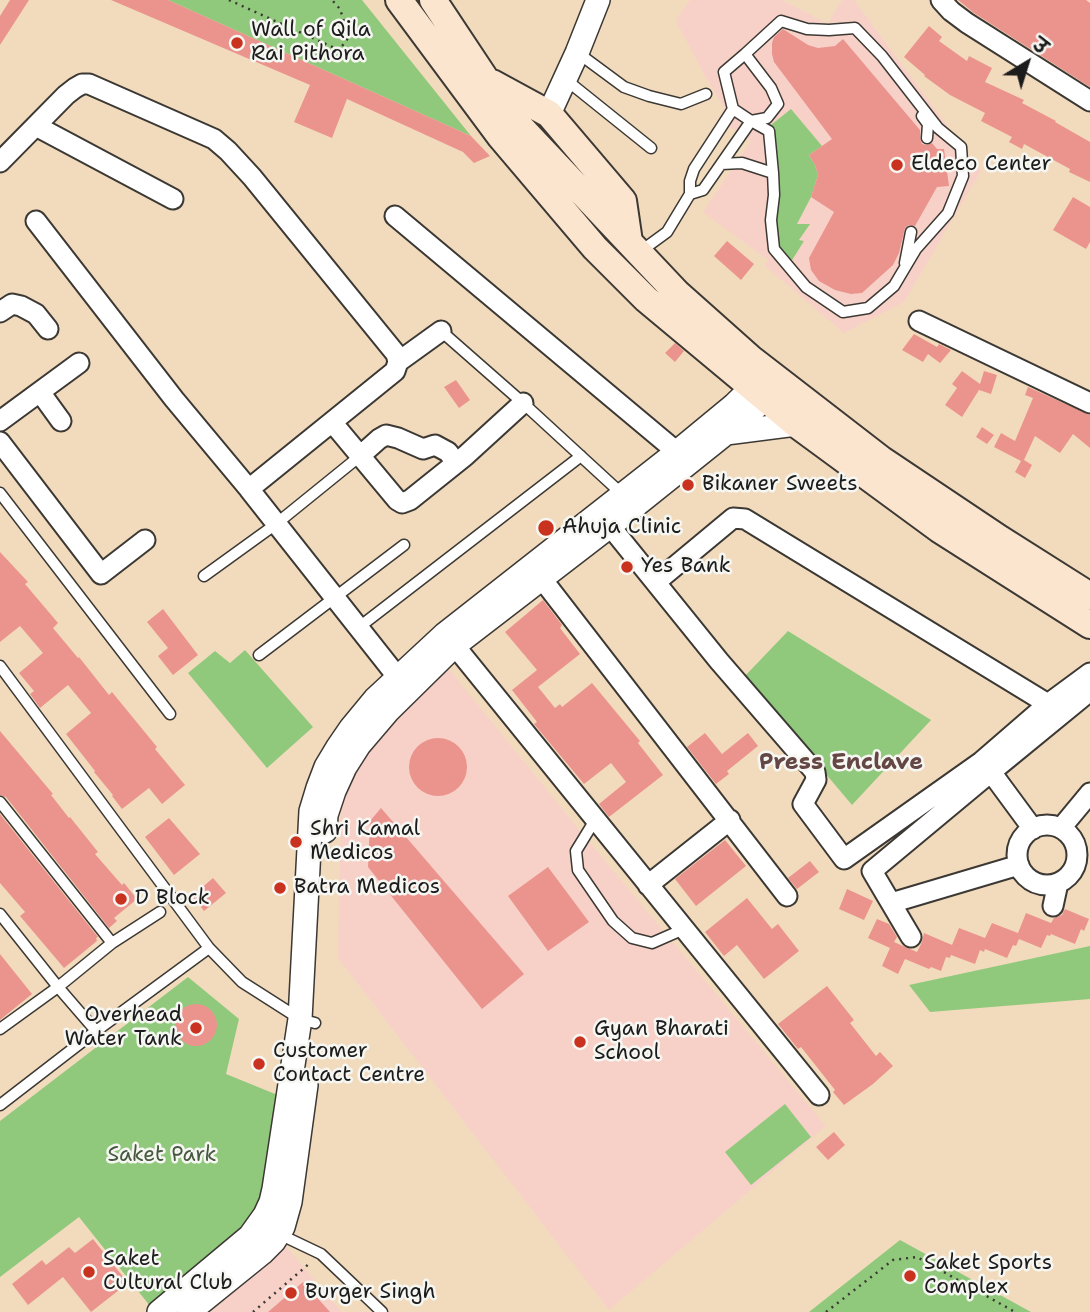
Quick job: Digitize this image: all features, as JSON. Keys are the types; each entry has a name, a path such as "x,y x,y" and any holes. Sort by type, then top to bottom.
{"main road":[{"path":"399,0 500,136 595,248 646,299 766,385 1090,596"},
{"path":"433,0 510,116 766,385 796,424 939,529 1090,625"},
{"path":"487,80 549,114 623,201 634,247"}],"street":[{"path":"549,114 598,0"},
{"path":"941,0 967,23 1090,100"},
{"path":"0,162 82,84 89,84 214,139 228,150 251,177 396,354 398,362 395,371 249,489"},
{"path":"36,126 173,200"},
{"path":"395,216 677,452"},
{"path":"36,221 174,399 249,489 403,685"},
{"path":"0,312 12,304 20,306 36,314 48,329"},
{"path":"919,321 1090,403"},
{"path":"398,362 441,331"},
{"path":"0,421 79,363"},
{"path":"449,640 542,579 726,433 766,385"},
{"path":"190,1312 262,1254 279,1234 286,1219 308,1021 311,811 317,788 338,747 351,727 381,705 449,640 622,494 734,405 766,385"},
{"path":"40,392 61,421"},
{"path":"332,422 402,503 410,500 457,463 523,403"},
{"path":"726,433 796,424"},
{"path":"360,456 386,435 423,449 435,444 448,452 457,463"},
{"path":"0,442 101,574 145,541"},
{"path":"656,582 733,518 745,519 1048,705"},
{"path":"610,526 719,661 815,772 816,780 803,804 844,859 981,762 1090,673"},
{"path":"542,579 787,896"},
{"path":"449,640 819,1095"},
{"path":"911,937 872,871 1090,691"},
{"path":"991,772 1033,828"},
{"path":"1061,828 1090,793"},
{"path":"648,885 730,820"},
{"path":"1042,825 1061,828 1075,843 1083,862 1058,883 1048,885 1029,879 1019,865 1017,853 1025,835 1033,828 1042,825"},
{"path":"891,903 1019,865"},
{"path":"1053,906 1058,883"},
{"path":"159,1312 250,1236 265,1214 274,1189 308,1021"}],"lane":[{"path":"781,21 807,29 855,28 882,56 937,128 961,147 962,176 948,212 916,249 894,285 867,308 843,312 806,287 774,249 771,220 774,195 769,131 733,109 724,72 744,54 781,21"},
{"path":"577,53 624,87 649,96 681,104 706,94"},
{"path":"690,194 703,190 751,121 767,118 778,104 771,88 744,54"},
{"path":"565,79 651,148"},
{"path":"902,82 928,124 927,138"},
{"path":"634,247 667,232 690,194 694,169 733,109"},
{"path":"721,164 742,163 773,173"},
{"path":"904,269 911,232"},
{"path":"441,331 622,494"},
{"path":"204,576 276,524 360,456"},
{"path":"358,628 581,456"},
{"path":"1,497 170,714"},
{"path":"259,655 404,545"},
{"path":"0,666 209,948 242,982 308,1021"},
{"path":"0,802 111,943"},
{"path":"596,820 576,851 578,870 613,921 632,938 652,943 684,929"},
{"path":"0,1029 58,987 111,943 160,912"},
{"path":"0,914 96,1031"},
{"path":"0,1105 209,948"},
{"path":"279,1234 321,1254 383,1312"}],"path":[{"path":"229,0 339,50 349,37 340,9 332,0"},
{"path":"253,1312 321,1254"},
{"path":"826,1312 893,1260 917,1258 1015,1312"}],"shaded area":[{"path":"690,0 782,0 828,24 843,0 854,0 981,171 904,302 844,333 765,266 768,260 703,212 751,141 718,119 725,109 677,23"},
{"name":"Gyan Bharati School","path":"448,668 826,1126 609,1310 338,958 341,804 365,750 396,713"},
{"path":"282,1242 342,1312 202,1312"}],"green space":[{"path":"168,0 362,0 471,136"},
{"path":"791,109 822,146 809,155 818,175 811,197 797,224 810,224 799,240 804,241 789,265 779,256 769,216 776,202 771,125"},
{"path":"788,631 931,720 852,805 744,677"},
{"path":"245,650 313,727 267,768 188,673 215,651 230,663"},
{"path":"1090,946 1090,999 930,1012 909,985"},
{"name":"Saket Park","path":"188,977 239,1019 226,1074 285,1098 257,1213 150,1306 79,1217 0,1277 0,1121"},
{"path":"785,1104 811,1137 751,1185 725,1152"},
{"name":"Saket Sports Complex","path":"900,1240 1031,1312 809,1312"}],"building":[{"path":"10,0 29,0 0,45 0,16"},
{"name":"Wall of Qila Rai Pithora","path":"111,0 168,0 471,136 490,156 474,163 463,152 347,99 332,138 294,122 310,85"},
{"path":"958,0 1086,0 1090,3 1090,87 974,13"},
{"path":"929,26 942,37 939,41 967,61 969,56 992,68 985,82 1024,100 1022,103 1090,142 1090,182 1024,144 1022,149 1009,142 1012,137 981,121 985,113 950,95 904,57"},
{"name":"Eldeco Center","path":"783,29 808,45 818,48 835,46 843,39 920,130 922,144 932,143 937,149 944,149 949,186 937,187 915,226 909,225 905,228 893,265 862,293 851,294 835,290 819,281 811,270 809,258 834,212 811,197 818,175 809,155 832,139 774,62 772,43 774,37"},
{"path":"1073,197 1090,207 1090,242 1086,249 1053,230"},
{"path":"727,241 754,264 741,280 714,256"},
{"path":"914,334 937,347 939,344 951,350 940,363 928,354 923,362 902,350"},
{"path":"675,343 684,351 675,362 665,353"},
{"path":"962,371 980,384 984,371 997,375 991,394 979,390 962,417 945,405 957,388 952,384"},
{"path":"456,380 470,400 459,408 444,387"},
{"path":"1028,387 1090,415 1090,448 1073,434 1060,453 1035,436 1024,460 1032,465 1025,478 1015,472 1021,461 994,447 1001,433 1015,441 1033,398 1025,395"},
{"path":"982,427 994,435 987,444 976,437"},
{"path":"0,552 28,582 25,584 58,623 53,628 109,695 112,692 185,785 162,804 149,788 122,809 66,734 91,713 68,685 40,708 30,694 34,691 19,673 43,653 20,626 0,642"},
{"path":"543,600 580,654 538,687 555,708 560,704 562,707 592,683 640,741 638,743 663,775 609,817 599,804 626,782 611,763 584,784 534,724 537,722 512,690 537,670 505,632"},
{"path":"163,609 198,655 173,675 158,656 168,648 147,622"},
{"path":"0,731 98,852 95,854 137,899 114,918 117,921 109,928 6,797 0,795"},
{"path":"705,733 722,754 748,733 758,746 727,771 729,774 716,784 687,747"},
{"path":"432,738 444,738 459,746 467,761 467,773 459,788 444,796 432,796 417,788 409,773 409,761 417,746"},
{"path":"381,808 524,974 482,1009 368,867 370,821"},
{"path":"0,814 98,937 97,941 64,968 20,916 25,912 0,883"},
{"path":"169,818 200,854 174,875 145,837"},
{"path":"725,840 746,866 696,906 675,879"},
{"path":"810,861 819,872 797,889 788,878"},
{"path":"548,867 589,922 548,951 508,896"},
{"path":"213,878 226,893 204,911 192,896"},
{"path":"847,889 873,901 864,920 839,909"},
{"path":"747,898 772,929 778,924 799,951 764,979 737,945 724,956 705,932"},
{"path":"1065,909 1089,919 1075,944 1051,934 1047,935 1041,948 1019,939 1007,958 985,949 984,952 980,950 975,964 951,955 950,958 946,957 941,971 905,959 898,974 882,966 890,948 868,938 877,919 889,924 897,937 894,942 917,952 924,933 952,945 959,928 985,938 992,923 1018,933 1026,913 1051,923 1054,918 1062,915"},
{"path":"0,954 32,994 0,1020"},
{"path":"827,986 854,1020 850,1023 876,1056 880,1052 893,1066 844,1105 801,1047 798,1049 778,1024"},
{"name":"Overhead Water Tank","path":"196,1004 211,1010 217,1025 211,1040 196,1046 181,1040 175,1025 181,1010"},
{"path":"834,1132 845,1145 828,1160 816,1147"},
{"name":"Saket Cultural Club","path":"93,1239 128,1283 91,1312 63,1277 28,1305 12,1284 42,1260 46,1265 69,1247 75,1253"},
{"path":"303,1282 330,1312 268,1312"}],"place":[{"name":"Wall of Qila Rai Pithora","path":"237,43"},
{"name":"Eldeco Center","path":"897,165"},
{"name":"Bikaner Sweets","path":"688,485"},
{"name":"Ahuja Clinic","path":"546,528"},
{"name":"Yes Bank","path":"627,567"},
{"name":"Shri Kamal Medicos","path":"296,842"},
{"name":"Batra Medicos","path":"280,888"},
{"name":"D Block","path":"121,899"},
{"name":"Overhead Water Tank","path":"196,1028"},
{"name":"Gyan Bharati School","path":"580,1042"},
{"name":"Customer Contact Centre","path":"259,1064"},
{"name":"Saket Cultural Club","path":"89,1272"},
{"name":"Saket Sports Complex","path":"910,1276"},
{"name":"Burger Singh","path":"291,1293"}],"district":[{"name":"Press Enclave","path":"841,763"}]}
